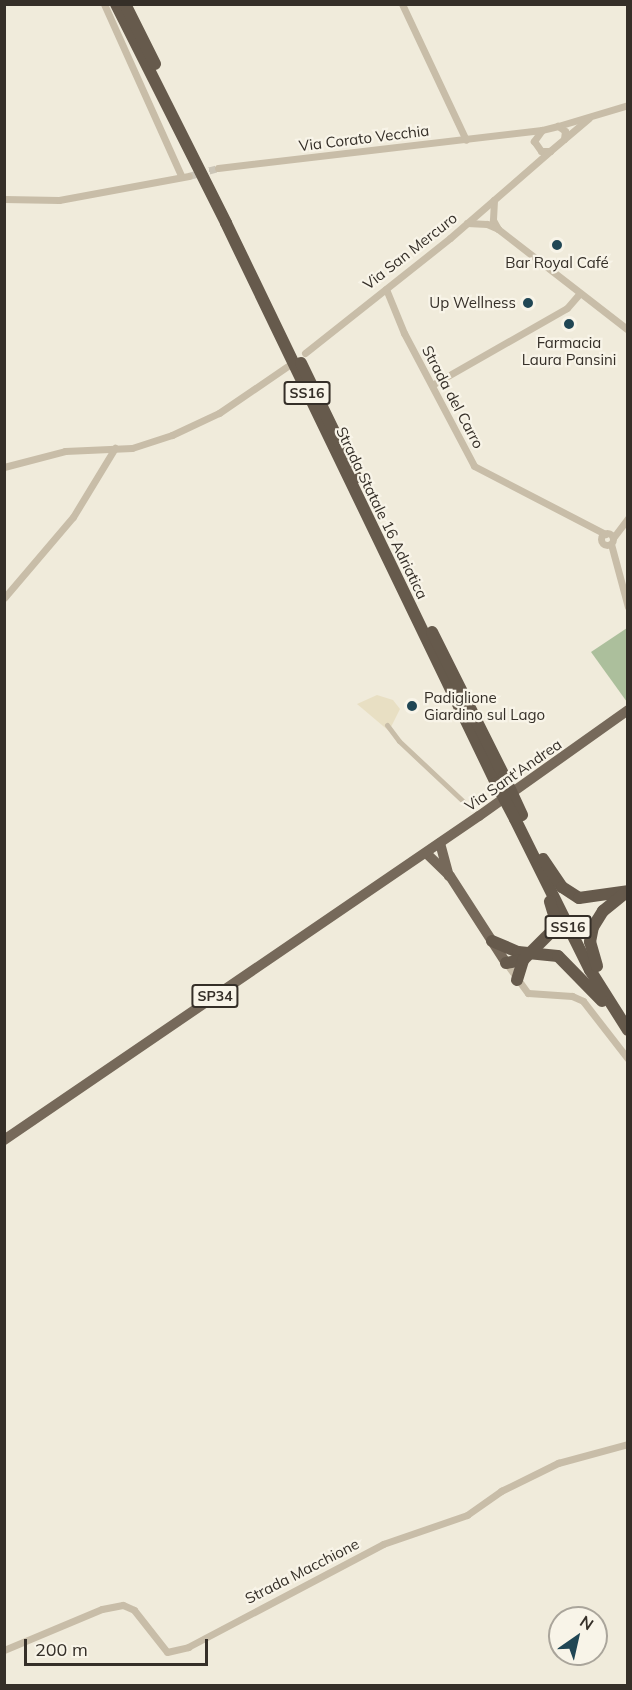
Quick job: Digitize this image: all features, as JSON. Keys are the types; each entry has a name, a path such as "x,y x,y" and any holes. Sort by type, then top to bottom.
{"highway":[{"name":"Strada Statale 16 Adriatica","path":"116,4 519,817 590,970 626,1024"},
{"name":"Strada Statale 16 Adriatica","path":"125,4 500,780"},
{"name":"Strada Statale 16 Adriatica","path":"539,860 626,1024"},
{"path":"539,860 562,887 579,898 627,891"},
{"path":"506,963 524,955 548,938 554,922 539,860"},
{"path":"597,966 590,942 593,927 603,911 627,891"},
{"path":"492,941 524,955 549,953 566,961 626,1024"},
{"path":"517,980 524,955"}],"main road":[{"name":"Via Sant'Andrea","path":"426,853 616,721 627,710"},
{"name":"Via Sant'Andrea","path":"616,721 627,718"},
{"path":"440,843 450,876"},
{"path":"426,853 450,876 506,963"},
{"name":"SP34","path":"4,1140 426,853"}],"street":[{"path":"104,4 181,175"},
{"path":"402,4 466,140"},
{"name":"Via Corato Vecchia","path":"218,168 542,130 627,105"},
{"name":"Via Corato Vecchia","path":"513,134 550,151 589,118"},
{"path":"558,126 565,131 564,139"},
{"path":"529,168 542,130"},
{"name":"Via San Mercuro","path":"305,353 468,223 550,151"},
{"path":"4,199 59,200 92,196 181,175 189,176"},
{"path":"490,222 494,200"},
{"path":"481,211 498,230 627,330"},
{"path":"468,223 490,222"},
{"name":"Strada del Carro","path":"386,289 474,466 587,525 607,539"},
{"path":"432,385 567,308 579,294"},
{"path":"4,467 64,451 132,448 172,435 219,413 288,366"},
{"path":"4,598 73,517 115,448"},
{"path":"627,519 607,539 627,607"},
{"path":"387,725 399,741 466,804"},
{"path":"506,963 528,993 572,996 583,1001 627,1059"},
{"name":"Strada Macchione","path":"4,1650 102,1609 123,1605 134,1610 167,1652 188,1647 383,1544 467,1515 501,1491 558,1463 627,1444"}],"green space":[{"path":"627,628 628,630 627,702 591,652"}],"shaded area":[{"path":"377,695 393,700 400,709 389,731 357,704"}],"tunnel":[{"path":"189,176 218,168"}],"place":[{"name":"Bar Royal Café","path":"557,245"},
{"name":"Up Wellness","path":"528,303"},
{"name":"Farmacia Laura Pansini","path":"569,324"},
{"name":"Padiglione Giardino sul Lago","path":"412,706"}]}
